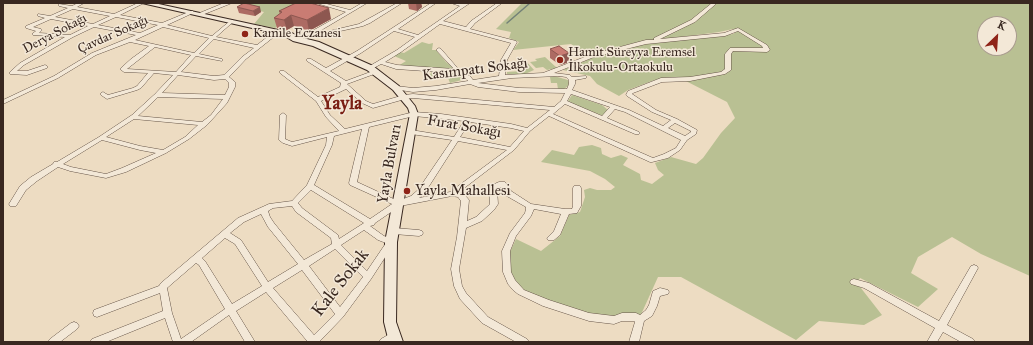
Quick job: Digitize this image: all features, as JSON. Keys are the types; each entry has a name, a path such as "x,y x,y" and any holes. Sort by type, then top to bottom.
{"main road":[{"name":"Yayla Bulvarı","path":"148,3 306,38 372,70 396,88 404,97 412,108 414,114 391,242 390,322 394,339"},
{"name":"Yayla Bulvarı","path":"286,34 296,39 316,44"}],"street":[{"path":"70,36 35,34 39,30 28,27 82,3"},
{"name":"Derya Sokağı","path":"45,67 27,73 12,73 22,64 70,36 142,3"},
{"path":"200,14 230,3"},
{"path":"318,3 333,4 349,12"},
{"path":"306,38 311,33 365,3"},
{"path":"306,38 361,25 400,3"},
{"path":"453,3 466,4"},
{"path":"467,29 500,3"},
{"path":"543,75 592,56 663,36 693,21 716,3"},
{"path":"318,100 343,88 345,84 372,70 381,62 466,4"},
{"path":"61,5 163,25 212,38 258,47"},
{"path":"422,5 431,5"},
{"path":"327,70 431,5"},
{"name":"Çavdar Sokağı","path":"3,102 50,80 94,54 130,40 191,12"},
{"path":"40,15 141,35"},
{"path":"13,204 29,182 56,164 102,138 133,117 157,95 195,54 230,21"},
{"path":"440,22 514,42 505,59 502,77"},
{"path":"393,29 419,37"},
{"path":"549,114 652,160 666,156 678,149 685,139 694,133 694,130 654,111 629,93 661,80 690,79 726,72 728,70 728,54 732,49 767,50 764,45 738,29 725,34 646,42"},
{"path":"154,45 123,69 128,71 177,73 214,78 226,77 244,58 277,32"},
{"path":"130,40 220,60"},
{"path":"439,50 449,62 464,74 471,82 478,86 519,90 568,91 614,107 665,128 685,139"},
{"path":"309,60 344,82 364,102 373,106 404,97 413,96 556,109"},
{"path":"381,62 396,67 452,70 464,74"},
{"path":"104,94 107,97 137,88 152,72"},
{"path":"282,72 318,100 328,116 344,132"},
{"name":"Kasımpatı Sokağı","path":"396,88 404,90 426,89 502,77 564,75 571,79"},
{"path":"56,164 70,169 106,176 124,170 164,152 205,124 213,116 227,97 232,87 232,82 226,77"},
{"path":"452,194 512,149 528,130 564,102 572,84 571,79 584,77"},
{"path":"157,95 227,97"},
{"path":"564,102 637,133"},
{"path":"603,118 614,107"},
{"path":"283,115 282,137 285,142 296,143 414,114 468,120 528,130"},
{"path":"133,117 205,124"},
{"path":"184,342 230,310 368,225 398,204 414,198 421,192 468,120"},
{"path":"665,128 675,120"},
{"path":"366,126 353,183 398,204 452,194 460,195 465,200 463,226 455,269 458,286 463,296 485,320 524,342"},
{"name":"Fırat Sokağı","path":"411,132 457,138 512,149"},
{"path":"97,313 163,288 168,280 241,220 264,209 294,204 310,186 329,145 331,135"},
{"path":"102,138 140,148 164,152"},
{"path":"463,226 479,219 491,208 494,204 493,190 498,184 502,184 508,194 529,206 566,212 574,211 577,206 577,188"},
{"path":"310,186 368,225 384,240 391,242"},
{"path":"294,204 299,210 335,238 336,245 368,277"},
{"path":"529,206 530,209 528,214 513,235 506,251 508,272 511,282 521,292 546,303 589,317 614,320 632,316 639,319 643,318 649,313 653,306 656,294 665,292"},
{"path":"264,209 266,217 340,314"},
{"path":"551,238 557,233 566,212"},
{"path":"394,231 419,234"},
{"path":"224,234 238,242 267,287 314,342"},
{"name":"Kale Sokak","path":"314,342 340,314 368,277 391,242"},
{"path":"196,258 202,263 250,342"},
{"path":"932,342 974,268"},
{"path":"854,282 866,285 878,291 970,342"},
{"path":"163,288 168,313 178,342"},
{"path":"95,342 168,313"},
{"path":"634,342 640,322 639,319"},
{"path":"53,342 74,326"},
{"path":"384,342 394,339"}],"green space":[{"path":"254,3 305,3 292,16 275,28 254,24 264,12 243,7"},
{"path":"522,3 1030,3 1030,276 981,254 952,237 918,257 911,273 938,289 918,307 860,278 857,283 882,315 864,325 819,321 796,340 681,277 658,277 639,319 601,319 526,294 511,282 507,258 516,239 541,251 560,236 569,215 580,212 585,197 584,190 590,188 597,190 611,190 615,187 605,179 590,171 541,162 552,150 574,155 579,147 592,145 601,148 602,154 611,158 621,155 628,158 623,165 640,174 641,180 652,184 664,175 658,170 655,163 671,157 696,164 703,158 721,133 735,118 727,102 678,77 662,78 652,81 628,90 619,96 597,84 590,76 563,70 592,58 639,45 733,34 737,31 733,29 635,43 587,55 571,44 513,50 519,42 509,38 511,32 496,29"},
{"path":"422,42 429,44 433,43 432,50 436,50 446,62 455,69 398,66 406,61 394,56 400,52 404,53"},
{"path":"545,57 557,68 547,70 543,67 536,68 530,62 537,61 535,59"},
{"path":"516,61 526,61 534,70 525,74 507,74 507,72 522,71 521,67 515,67"},
{"path":"433,70 455,73 466,79 450,83 448,78 427,79"},
{"path":"554,76 568,80 568,86 564,89 558,89 557,83 551,83 550,77"},
{"path":"572,95 602,105 608,110 603,115 600,115 570,103 568,101"}],"building":[{"path":"244,3 260,7 253,11 237,7"},
{"path":"296,3 310,3 329,8 307,20 291,15 284,20 274,18 282,12 279,11"},
{"path":"559,46 569,53 560,56 550,49"}],"waterway":[{"path":"507,23 530,3"}],"place":[{"name":"Kamile Eczanesi","path":"245,34"},
{"name":"Hamit Süreyya Eremsel İlkokulu-Ortaokulu","path":"560,60"},
{"name":"Yayla Mahallesi","path":"407,191"}],"district":[{"name":"Yayla","path":"342,104"}]}
